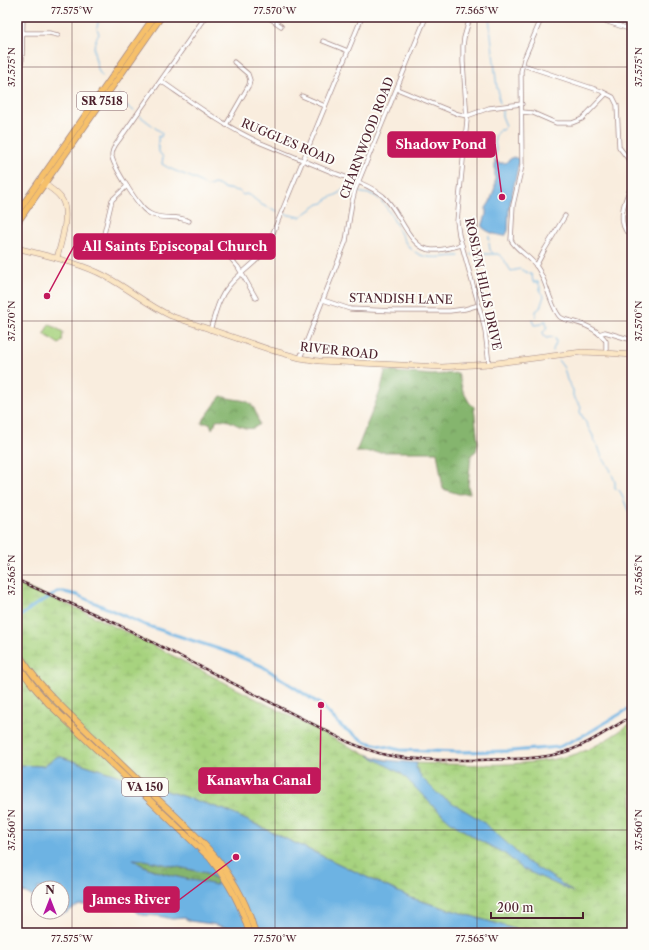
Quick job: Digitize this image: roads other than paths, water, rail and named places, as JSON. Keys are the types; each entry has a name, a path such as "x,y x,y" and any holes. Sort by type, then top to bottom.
{"highway":[{"name":"SR 7518","path":"42,182 154,17"},
{"name":"SR 7518","path":"42,182 160,17"},
{"path":"17,213 42,182"},
{"path":"17,223 42,182"},
{"name":"VA 150","path":"17,651 30,672 56,701 218,858 242,896 255,933"},
{"name":"VA 150","path":"17,664 48,703 210,858 233,891 244,915 249,933"}],"main road":[{"path":"42,182 59,196 65,207 64,229 57,258"},
{"name":"RIVER ROAD","path":"17,248 57,258 88,268 105,276 164,313 210,330 300,358 319,361 444,367 489,364 573,353 606,352 632,355"}],"street":[{"path":"17,74 22,60 23,17"},
{"path":"189,221 183,218 159,217 149,213 140,205 113,162 112,153 119,140 205,17"},
{"path":"268,17 282,26"},
{"path":"210,330 224,292 233,281 258,260 265,251 362,17"},
{"path":"418,17 426,18"},
{"name":"ROSLYN HILLS DRIVE","path":"470,17 464,38 463,54 467,116 457,210 458,227 462,245 485,331 489,364"},
{"path":"542,17 534,33 523,65 521,77 522,166 513,205 511,238 513,244 536,266 544,280 555,310 560,317 585,325 599,334 606,341 606,352"},
{"path":"593,17 632,30"},
{"name":"CHARNWOOD ROAD","path":"300,358 346,241 352,202 358,182 426,18"},
{"path":"23,33 49,33 58,35"},
{"path":"323,41 348,51"},
{"path":"226,125 250,82 248,74 234,62"},
{"path":"523,65 613,97 616,101 619,126 619,146 632,164"},
{"name":"RUGGLES ROAD","path":"161,81 226,125 255,140 358,182 378,193 388,201 418,245 426,250 436,250 462,245"},
{"path":"397,89 458,114 467,116 489,108 522,104"},
{"path":"522,112 533,113 556,123 572,123 584,116 606,94"},
{"path":"302,96 325,106"},
{"path":"632,185 625,200 623,220 626,231 632,233"},
{"path":"104,234 112,200 128,186"},
{"path":"536,266 565,216"},
{"path":"228,255 242,274 256,298"},
{"name":"STANDISH LANE","path":"323,300 350,309 394,311 450,311 478,305"},
{"path":"599,334 605,332 632,340"}],"water":[{"path":"513,157 519,159 509,209 508,231 505,236 487,231 482,227 486,215 486,208 490,202 495,187 495,159 499,163 505,163"},
{"path":"368,755 384,760 417,763 416,768 422,778 438,794 482,821 524,860 554,878 573,892 523,869 505,854 452,823 402,774"},
{"path":"58,756 225,810 411,898 528,933 247,933 212,924 190,921 184,918 172,919 159,916 142,915 136,912 132,907 119,906 109,903 101,903 100,905 81,905 70,910 70,880 30,880 30,895 17,891 17,765 43,766","holes":["133,859 207,873 218,880 218,884 216,885 184,879 160,872 150,869"]}],"waterway":[{"path":"99,17 97,28 99,34 94,50 99,72 102,76"},
{"path":"489,17 500,103"},
{"path":"119,93 124,104 134,111"},
{"path":"495,160 495,137 499,130 502,130 506,126 502,116 502,110"},
{"path":"140,116 162,133 161,137 158,136 159,152 163,157 162,164 197,180 207,187 214,184 223,188 239,191 243,195 246,194 251,196 262,205 277,211"},
{"path":"285,214 300,217 319,204 324,203 327,199 338,194 343,188 350,187 352,189"},
{"path":"357,191 373,195 381,200 397,226"},
{"path":"398,229 407,245 412,250"},
{"path":"489,243 490,250 493,253"},
{"path":"415,252 419,255 430,257 459,256"},
{"path":"470,254 498,254 503,258 511,271 520,269 532,275 533,282 538,282 540,292 544,296 540,308 536,311 536,316 532,320 534,325 542,324 546,321 547,327 543,332 546,338 555,338 556,342 553,351"},
{"path":"558,360 564,368 567,380 573,390 573,396 581,407 580,412 598,446 602,457 610,469 615,482 615,488 620,491 628,510 632,515"},
{"path":"17,619 35,605 57,592 77,595 145,625 228,652 262,666 321,705 342,727 366,742 400,750 459,752 512,751 559,747 588,733 632,707"}],"railway":[{"path":"17,580 117,624 348,742 386,755 445,760 512,759 555,755 582,745 632,716"}],"place":[{"name":"Shadow Pond","path":"502,197"},
{"name":"All Saints Episcopal Church","path":"47,296"},
{"name":"Kanawha Canal","path":"321,705"},
{"name":"James River","path":"236,857"}]}
